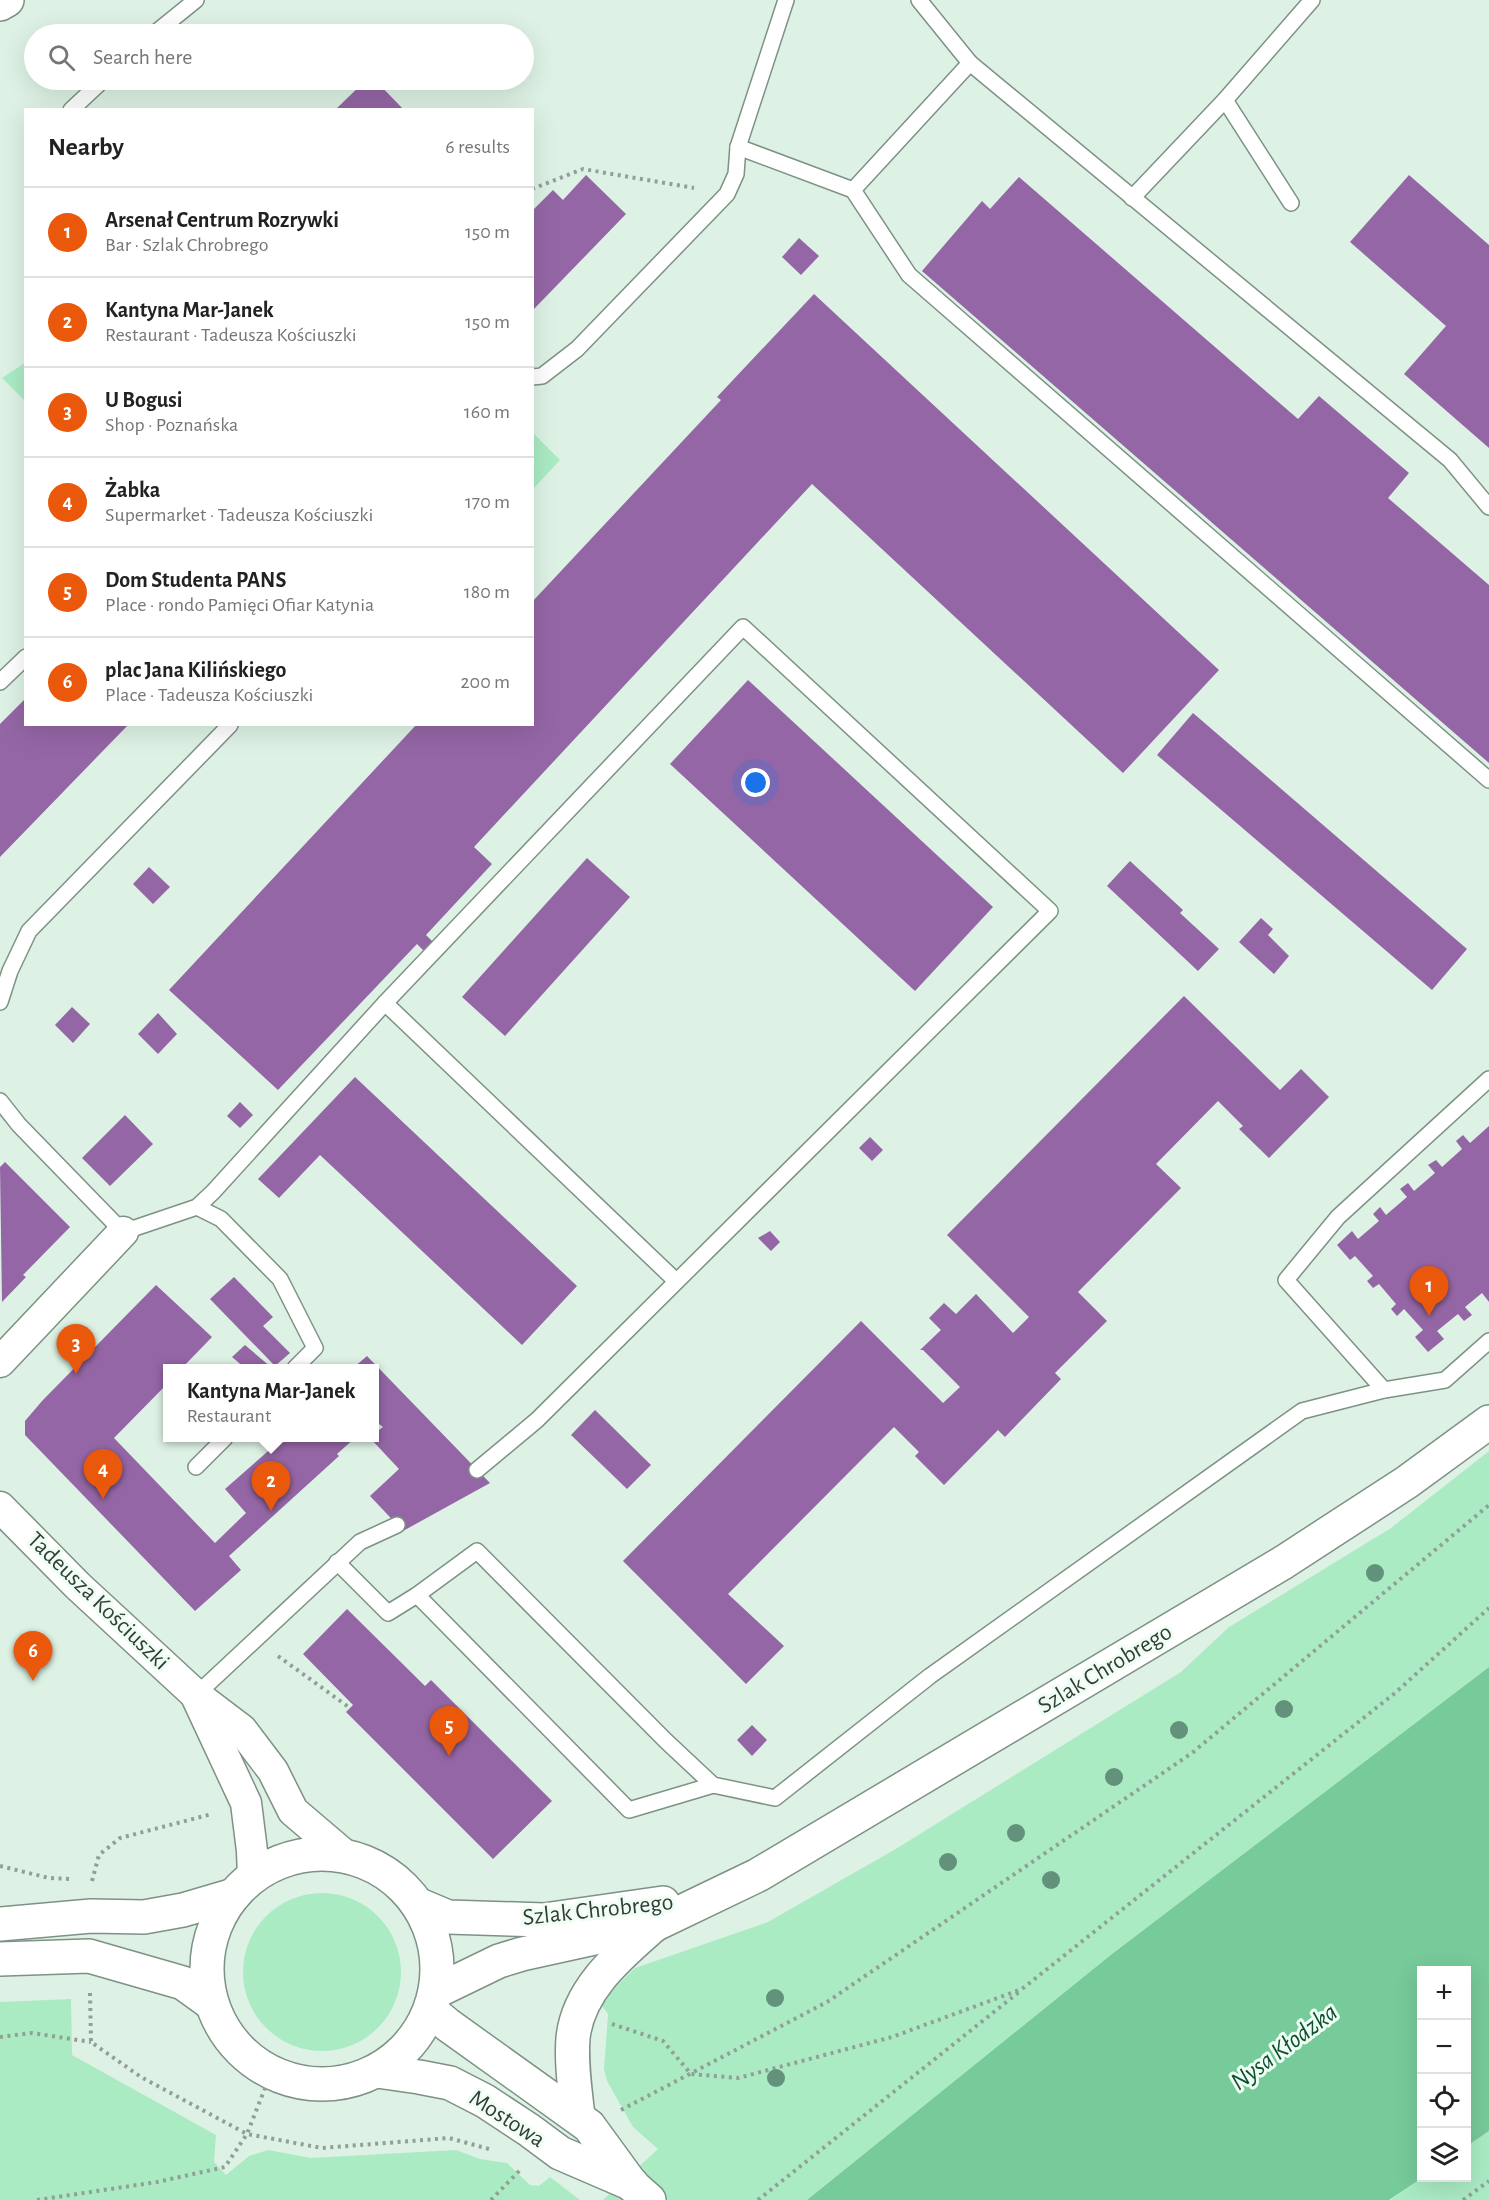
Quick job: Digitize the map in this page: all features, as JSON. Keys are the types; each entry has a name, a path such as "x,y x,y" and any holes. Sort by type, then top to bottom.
{"main road":[{"path":"0,4 7,0"},
{"name":"Szlak Chrobrego","path":"433,2001 511,1957 654,1925 758,1875 1284,1562 1407,1482 1489,1422"},
{"path":"0,1924 91,1916 144,1917 183,1910 244,1886 275,1864 298,1857 323,1854 347,1857 387,1874 403,1888 417,1904 428,1924 435,1946 438,1969 433,2001 418,2035 399,2055 376,2071 342,2083 306,2084 272,2073 246,2055 232,2040 225,2032 212,2004 207,1981 207,1958 212,1935 221,1914 244,1886"},
{"name":"Szlak Chrobrego","path":"417,1904 448,1917 544,1920 710,1897"},
{"path":"578,2116 572,2064 573,2036 585,2000 605,1971 654,1925"},
{"path":"0,1959 89,1956 183,1983 212,2004"},
{"name":"Mostowa","path":"433,2001 448,2025 589,2126 600,2159"},
{"name":"Mostowa","path":"376,2071 450,2084 485,2101 560,2153 600,2159 641,2192"}],"street":[{"path":"0,1362 123,1232"},
{"name":"Tadeusza Kościuszki","path":"0,1507 78,1586 196,1695 242,1730 273,1771 293,1810 347,1857"},
{"name":"Tadeusza Kościuszki","path":"196,1695 246,1803 252,1851 244,1886"}],"lane":[{"path":"166,24 196,0"},
{"path":"534,377 542,376 577,349 726,194 736,174 738,147 786,0"},
{"path":"919,0 970,63 1450,460 1489,507"},
{"path":"1132,198 1225,100 1312,0"},
{"path":"853,190 970,63"},
{"path":"73,108 92,90"},
{"path":"1225,100 1291,203"},
{"path":"738,147 853,190 909,275 1489,780"},
{"path":"0,1101 19,1125 123,1232 197,1207 385,1003 743,627 1050,911 537,1420 477,1470"},
{"path":"0,682 24,659"},
{"path":"0,1002 10,971 29,931 229,726"},
{"path":"385,1003 676,1281"},
{"path":"1384,1390 1286,1280 1338,1217 1489,1079"},
{"path":"197,1207 221,1219 280,1279 315,1348 299,1364"},
{"path":"417,1595 628,1810 713,1785 775,1798 930,1676 1302,1411 1384,1390 1445,1380 1489,1341"},
{"path":"196,1467 220,1442"},
{"path":"196,1695 360,1542 397,1525"},
{"path":"337,1562 388,1613 417,1595 477,1551 666,1741 713,1785"}],"path":[{"path":"534,188 583,168 726,194"},
{"path":"1022,1989 892,2037 738,2078 692,2074 827,2002 1192,1753 1489,1505"},
{"path":"758,2200 1395,1693 1489,1608"},
{"path":"257,1637 275,1654 350,1708"},
{"path":"81,1880 92,1880 99,1855 120,1838 221,1811"},
{"path":"0,1866 50,1878 71,1879"},
{"path":"90,1991 91,2042"},
{"path":"0,2037 32,2033 91,2042 141,2077 247,2134 321,2148 449,2138 495,2151"},
{"path":"37,2200 158,2182 225,2167 247,2134 272,2073"},
{"path":"491,2200 529,2160 560,2153"},
{"path":"1463,2200 1489,2181"}],"shaded area":[{"path":"24,364 24,400 2,378"},
{"path":"534,434 560,460 534,488"},
{"path":"1489,1451 1489,1667 1112,1954 807,2200 603,2200 658,2149 633,2127 607,2081 604,2069 608,2014 602,2006 614,1989 635,1968 768,1922 894,1850 1181,1672 1229,1627 1391,1528"},
{"path":"322,1893 352,1899 366,1906 378,1916 388,1928 395,1942 401,1972 395,2002 388,2016 378,2028 366,2038 352,2045 322,2051 292,2045 278,2038 266,2028 256,2016 249,2002 243,1972 249,1942 256,1928 266,1916 278,1906 292,1899"},
{"path":"71,1999 72,2055 216,2135 214,2162 226,2175 249,2156 268,2150 311,2158 456,2150 480,2159 507,2163 530,2185 539,2186 550,2177 580,2200 0,2200 0,2002"},
{"path":"1489,2131 1489,2200 1390,2200 1417,2181 1471,2182 1471,2143"}],"water":[{"name":"Nysa Kłodzka","path":"1489,1667 1489,2131 1471,2143 1471,1966 1417,1966 1417,2181 1389,2200 807,2200 1112,1954"}],"building":[{"path":"356,90 385,90 402,108 337,108"},
{"path":"586,175 626,214 534,309 534,209 553,190 563,200"},
{"path":"1409,175 1489,245 1489,448 1404,374 1446,326 1350,242"},
{"path":"1019,177 1298,419 1319,396 1409,473 1388,498 1489,585 1489,763 922,271 982,201 990,209"},
{"path":"799,238 819,256 801,275 782,257"},
{"path":"814,294 1219,670 1123,773 812,484 474,847 492,864 426,935 434,943 425,952 417,944 278,1090 169,990 415,726 534,726 534,600 721,400 717,397"},
{"path":"748,680 993,907 915,991 670,764"},
{"path":"24,700 24,726 127,726 0,857 0,724"},
{"path":"1193,713 1467,949 1432,990 1157,755"},
{"path":"587,858 630,897 505,1036 462,997"},
{"path":"1130,861 1183,910 1180,913 1219,949 1198,971 1107,886"},
{"path":"149,867 170,887 153,904 133,884"},
{"path":"1261,918 1273,929 1268,935 1289,956 1274,974 1239,942"},
{"path":"1184,996 1280,1090 1301,1069 1329,1097 1269,1158 1239,1129 1243,1126 1218,1101 1156,1164 1181,1188 1078,1292 1107,1321 1055,1373 1061,1379 1005,1437 998,1430 944,1485 915,1456 919,1452 894,1427 728,1594 784,1646 746,1684 623,1561 861,1321 943,1403 960,1387 923,1350 920,1350 941,1330 929,1318 944,1303 956,1314 976,1294 1013,1333 1029,1317 947,1235"},
{"path":"72,1007 90,1024 73,1043 55,1025"},
{"path":"158,1013 177,1034 158,1054 138,1034"},
{"path":"355,1077 577,1286 522,1345 320,1155 279,1198 258,1179"},
{"path":"240,1102 253,1115 240,1128 227,1116"},
{"path":"125,1115 153,1144 110,1186 82,1158"},
{"path":"1489,1126 1489,1302 1482,1293 1465,1307 1472,1315 1464,1321 1458,1314 1437,1331 1444,1339 1428,1352 1415,1337 1423,1330 1404,1309 1397,1316 1391,1309 1396,1304 1379,1284 1373,1288 1367,1281 1373,1276 1355,1256 1350,1260 1337,1245 1352,1231 1358,1239 1379,1221 1373,1214 1380,1207 1386,1215 1407,1197 1400,1189 1408,1183 1414,1191 1435,1173 1428,1165 1436,1160 1442,1167 1462,1149 1456,1141 1463,1135 1470,1143"},
{"path":"870,1137 883,1150 872,1161 859,1148"},
{"path":"5,1162 70,1227 23,1275 26,1277 2,1302 0,1167"},
{"path":"770,1231 780,1242 771,1251 758,1238"},
{"path":"234,1277 273,1317 263,1326 290,1353 277,1364 273,1364 210,1299"},
{"path":"156,1285 212,1337 186,1364 163,1364 163,1388 114,1438 215,1543 246,1513 225,1489 278,1442 350,1442 337,1454 339,1456 229,1556 241,1570 195,1611 25,1435 25,1421"},
{"path":"245,1345 267,1364 240,1364 232,1357"},
{"path":"367,1356 375,1364 358,1364"},
{"path":"379,1368 490,1483 403,1531 370,1496 399,1469 374,1442 379,1442 379,1430 383,1427 379,1424"},
{"path":"595,1410 651,1465 627,1489 571,1435"},
{"path":"347,1609 425,1686 431,1680 552,1801 493,1859 346,1712 353,1705 303,1654"},
{"path":"752,1725 767,1740 752,1756 737,1740"}],"place":[{"name":"Arsenał Centrum Rozrywki","path":"1429,1316"},
{"name":"U Bogusi","path":"76,1374"},
{"name":"Żabka","path":"103,1499"},
{"name":"Kantyna Mar-Janek","path":"271,1511"},
{"name":"plac Jana Kilińskiego","path":"33,1681"},
{"name":"Dom Studenta PANS","path":"449,1756"}]}
